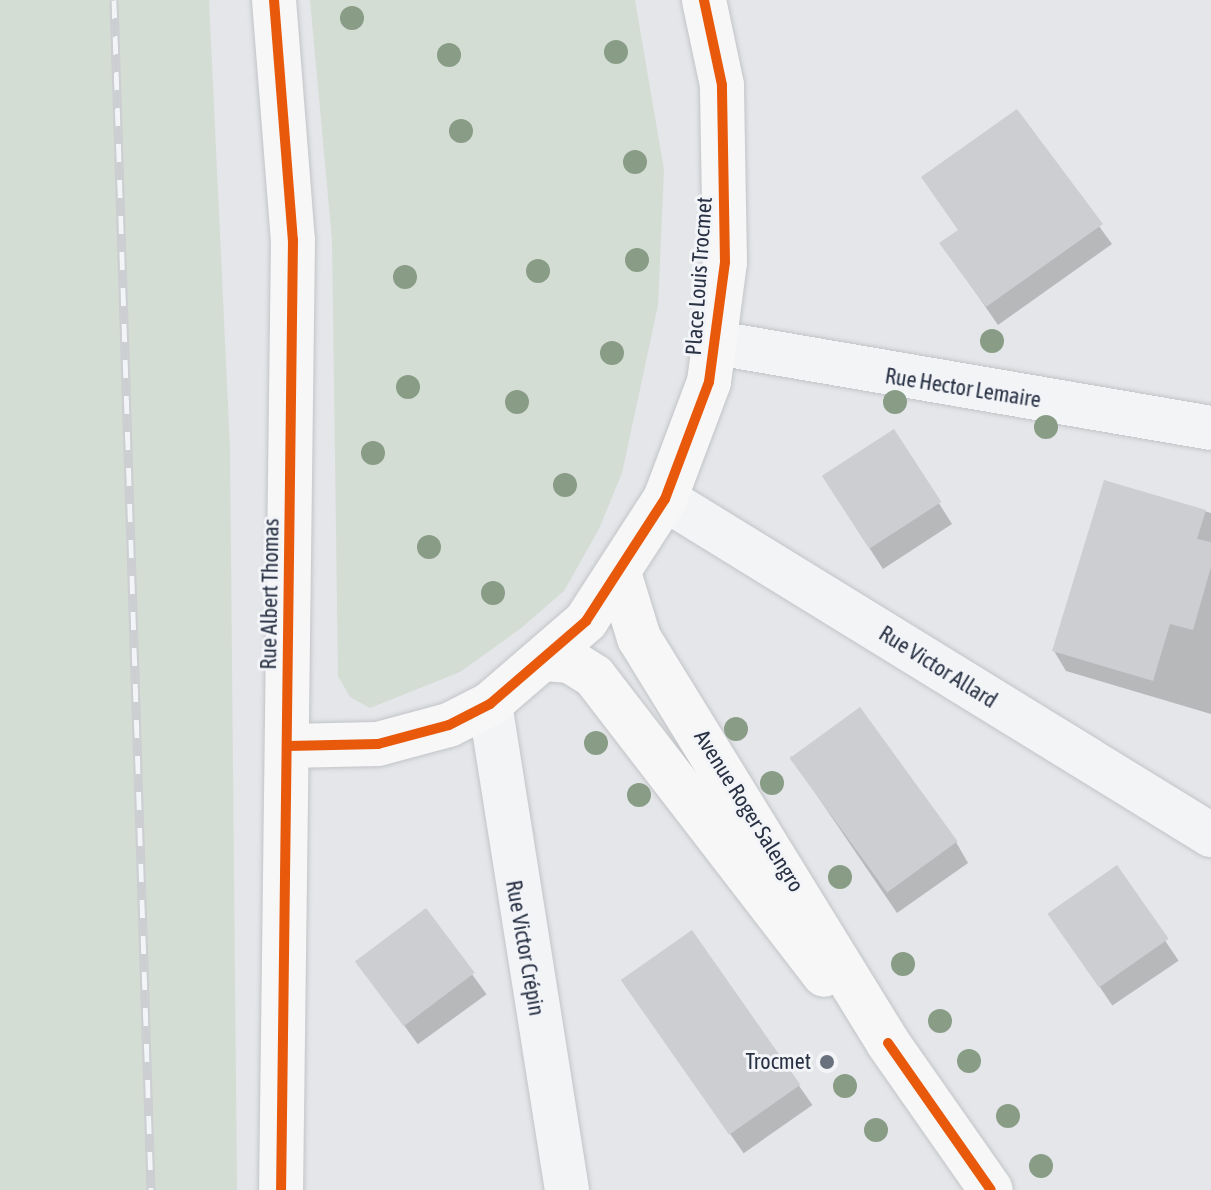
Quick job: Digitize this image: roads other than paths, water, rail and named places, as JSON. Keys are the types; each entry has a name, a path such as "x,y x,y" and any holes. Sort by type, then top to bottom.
{"street":[{"name":"Rue Albert Thomas","path":"274,0 293,240 281,1190"},
{"name":"Place Louis Trocmet","path":"288,746 391,742 490,704 545,659 620,576 665,499 717,343 726,189 722,85 704,0"},
{"name":"Rue Hector Lemaire","path":"717,343 1211,428"},
{"name":"Rue Victor Allard","path":"665,499 1211,835"},
{"name":"Avenue Roger Salengro","path":"620,576 639,638 888,1043 991,1190"},
{"name":"Avenue Roger Salengro","path":"545,659 570,661 594,676 777,916 888,1043"},
{"name":"Rue Victor Crépin","path":"490,704 567,1190"}],"railway":[{"path":"114,0 151,1190"}],"place":[{"name":"Trocmet","path":"827,1062"}]}
